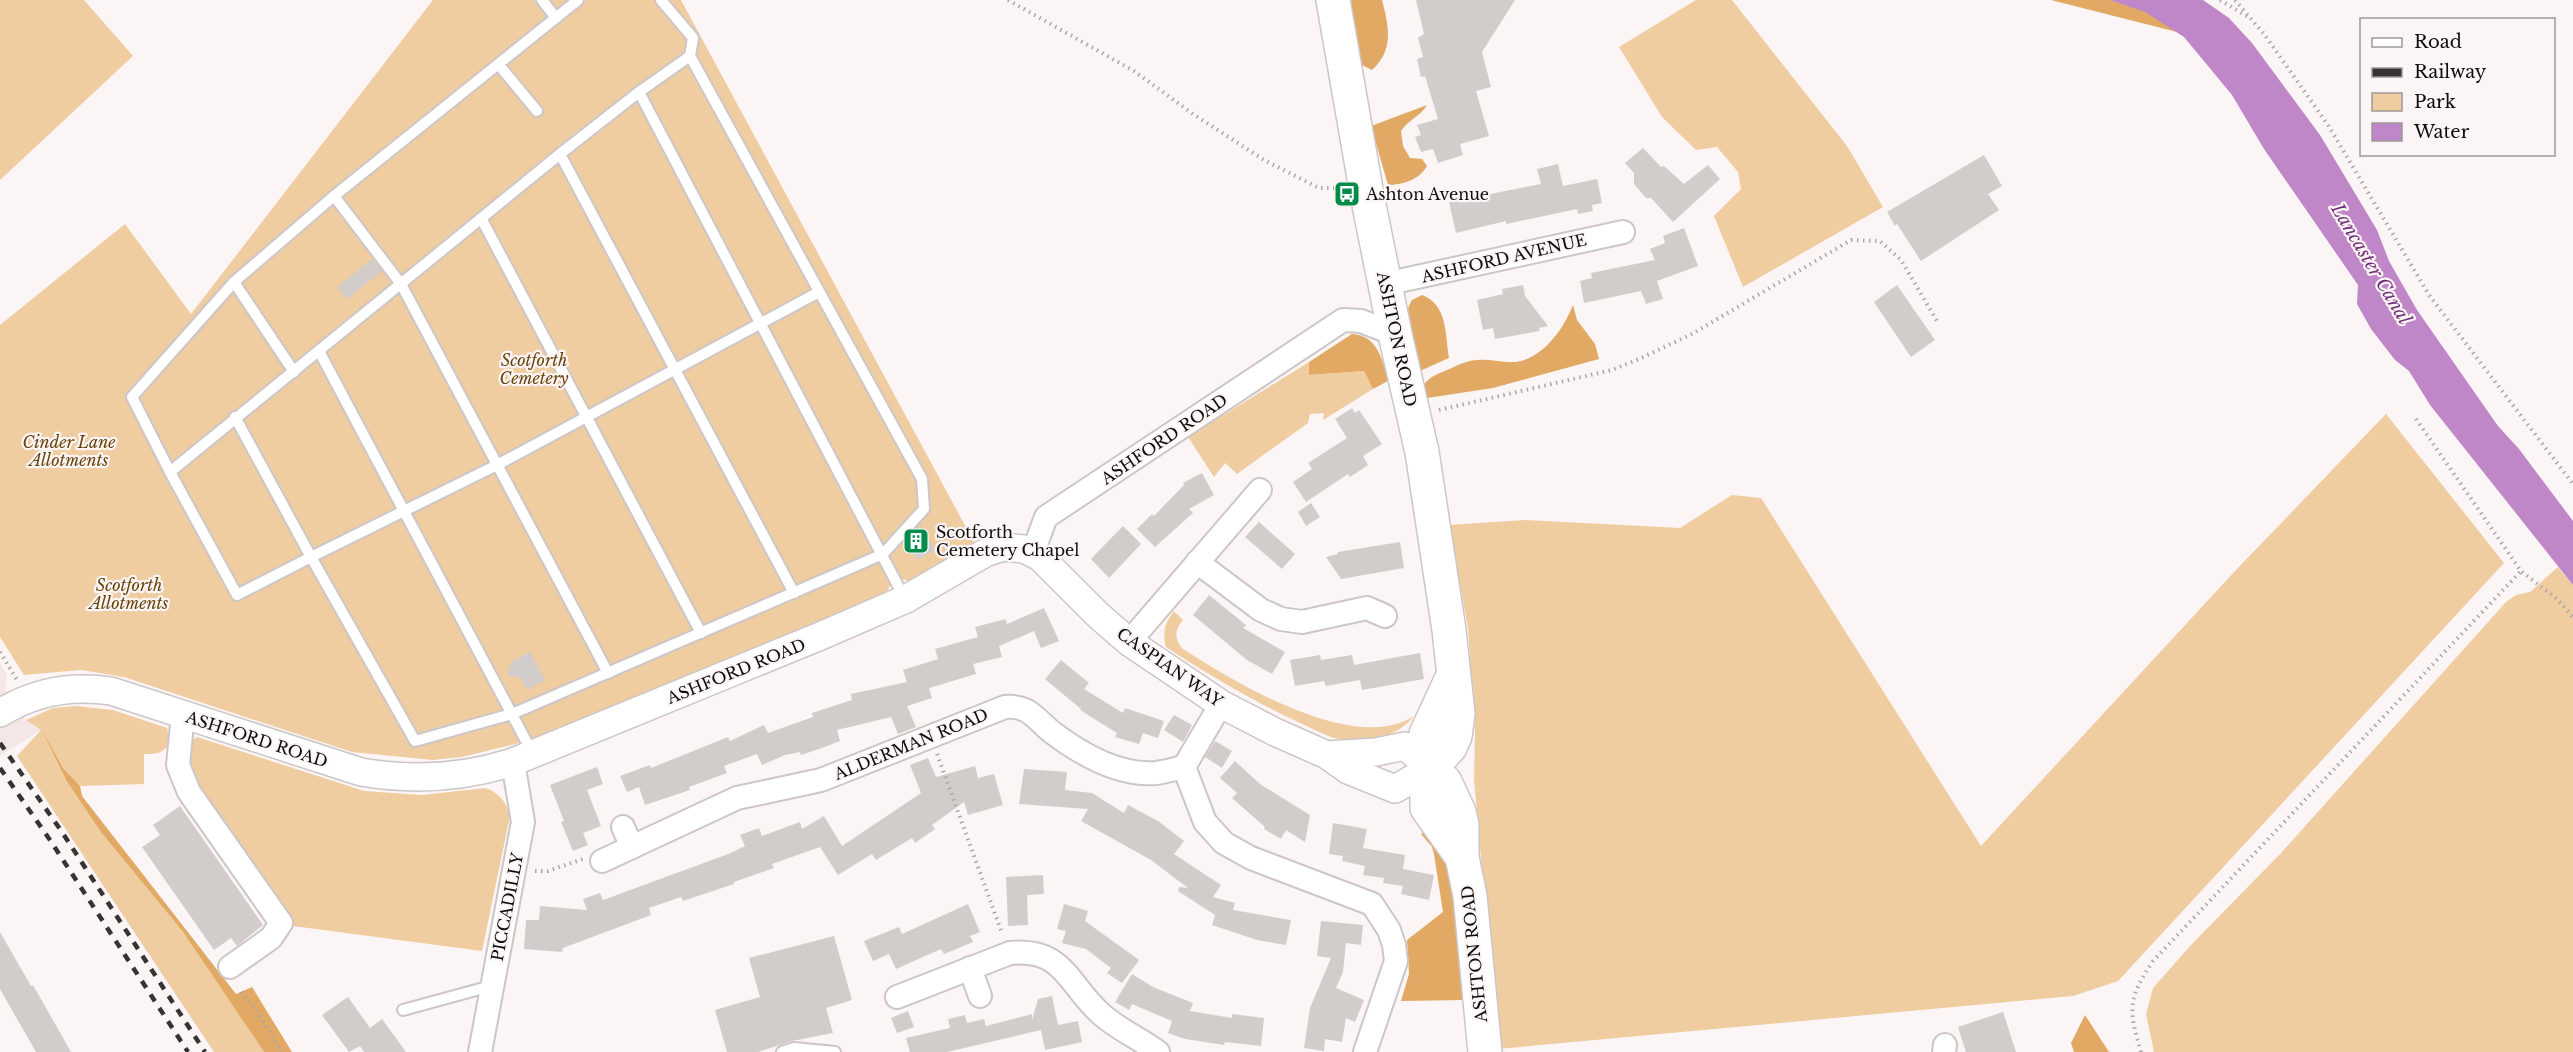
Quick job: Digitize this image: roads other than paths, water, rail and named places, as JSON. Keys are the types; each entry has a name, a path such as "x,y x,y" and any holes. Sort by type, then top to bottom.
{"main road":[{"name":"ASHTON ROAD","path":"1333,0 1385,284 1422,452 1449,630 1452,678 1426,734 1431,768 1427,808 1462,857 1470,896 1485,1052"}],"street":[{"name":"ASHFORD AVENUE","path":"1385,284 1623,232"},
{"name":"ASHFORD ROAD","path":"14,705 50,691 93,689 111,691 335,765 379,775 461,776 523,758 818,638 906,599 994,549 1012,548 1033,552 1046,517 1343,320 1362,321 1395,334"},
{"path":"1129,642 1197,562 1250,492"},
{"name":"CASPIAN WAY","path":"1033,552 1129,642 1221,704 1275,732 1327,755 1348,770 1395,789 1431,768 1406,746 1376,752 1327,755"},
{"path":"1197,562 1261,610 1281,619 1302,622 1367,608 1385,616"},
{"path":"1221,704 1184,767 1205,822 1224,843 1251,858 1372,904 1382,916 1394,945 1395,961 1365,1052"},
{"name":"ALDERMAN ROAD","path":"602,861 628,837 737,798 821,780 1005,707 1018,706 1029,711 1052,732 1090,756 1124,770 1156,773 1184,767"},
{"path":"183,714 178,765 189,792 281,923 271,938 230,967"},
{"name":"PICCADILLY","path":"480,1052 523,822 523,758"},
{"path":"897,997 1010,953 1026,951 1044,955 1066,971 1098,1012 1158,1052"},
{"path":"970,968 980,996"}],"lane":[{"path":"542,0 556,18"},
{"path":"578,0 334,196 234,282 132,397 237,595 497,465 819,292"},
{"path":"235,417 415,741 512,714 883,554 924,509 922,479 690,56 693,38 661,0"},
{"path":"170,472 560,154 639,92 690,56"},
{"path":"499,64 537,111"},
{"path":"639,92 906,599"},
{"path":"560,154 794,593"},
{"path":"334,196 401,284 608,673"},
{"path":"481,218 701,633"},
{"path":"234,282 294,372"},
{"path":"319,351 512,714 523,758"},
{"path":"404,1010 491,986"},
{"path":"782,1052 794,1048 835,1052"}],"water":[{"name":"Lancaster Canal","path":"2110,0 2203,0 2229,18 2252,43 2320,135 2377,230 2389,261 2417,310 2498,426 2519,449 2573,521 2573,585 2430,405 2409,371 2395,360 2371,329 2357,304 2358,285 2264,149 2232,95 2184,37 2145,12"}],"railway":[{"path":"0,743 62,832 205,1052"},
{"path":"0,768 50,840 188,1052"}],"place":[{"name":"Ashton Avenue","path":"1347,194"},
{"name":"Scotforth Cemetery Chapel","path":"916,541"}],"park label":[{"name":"Scotforth Cemetery","path":"534,369"},
{"name":"Cinder Lane Allotments","path":"69,451"},
{"name":"Scotforth Allotments","path":"129,594"}]}
